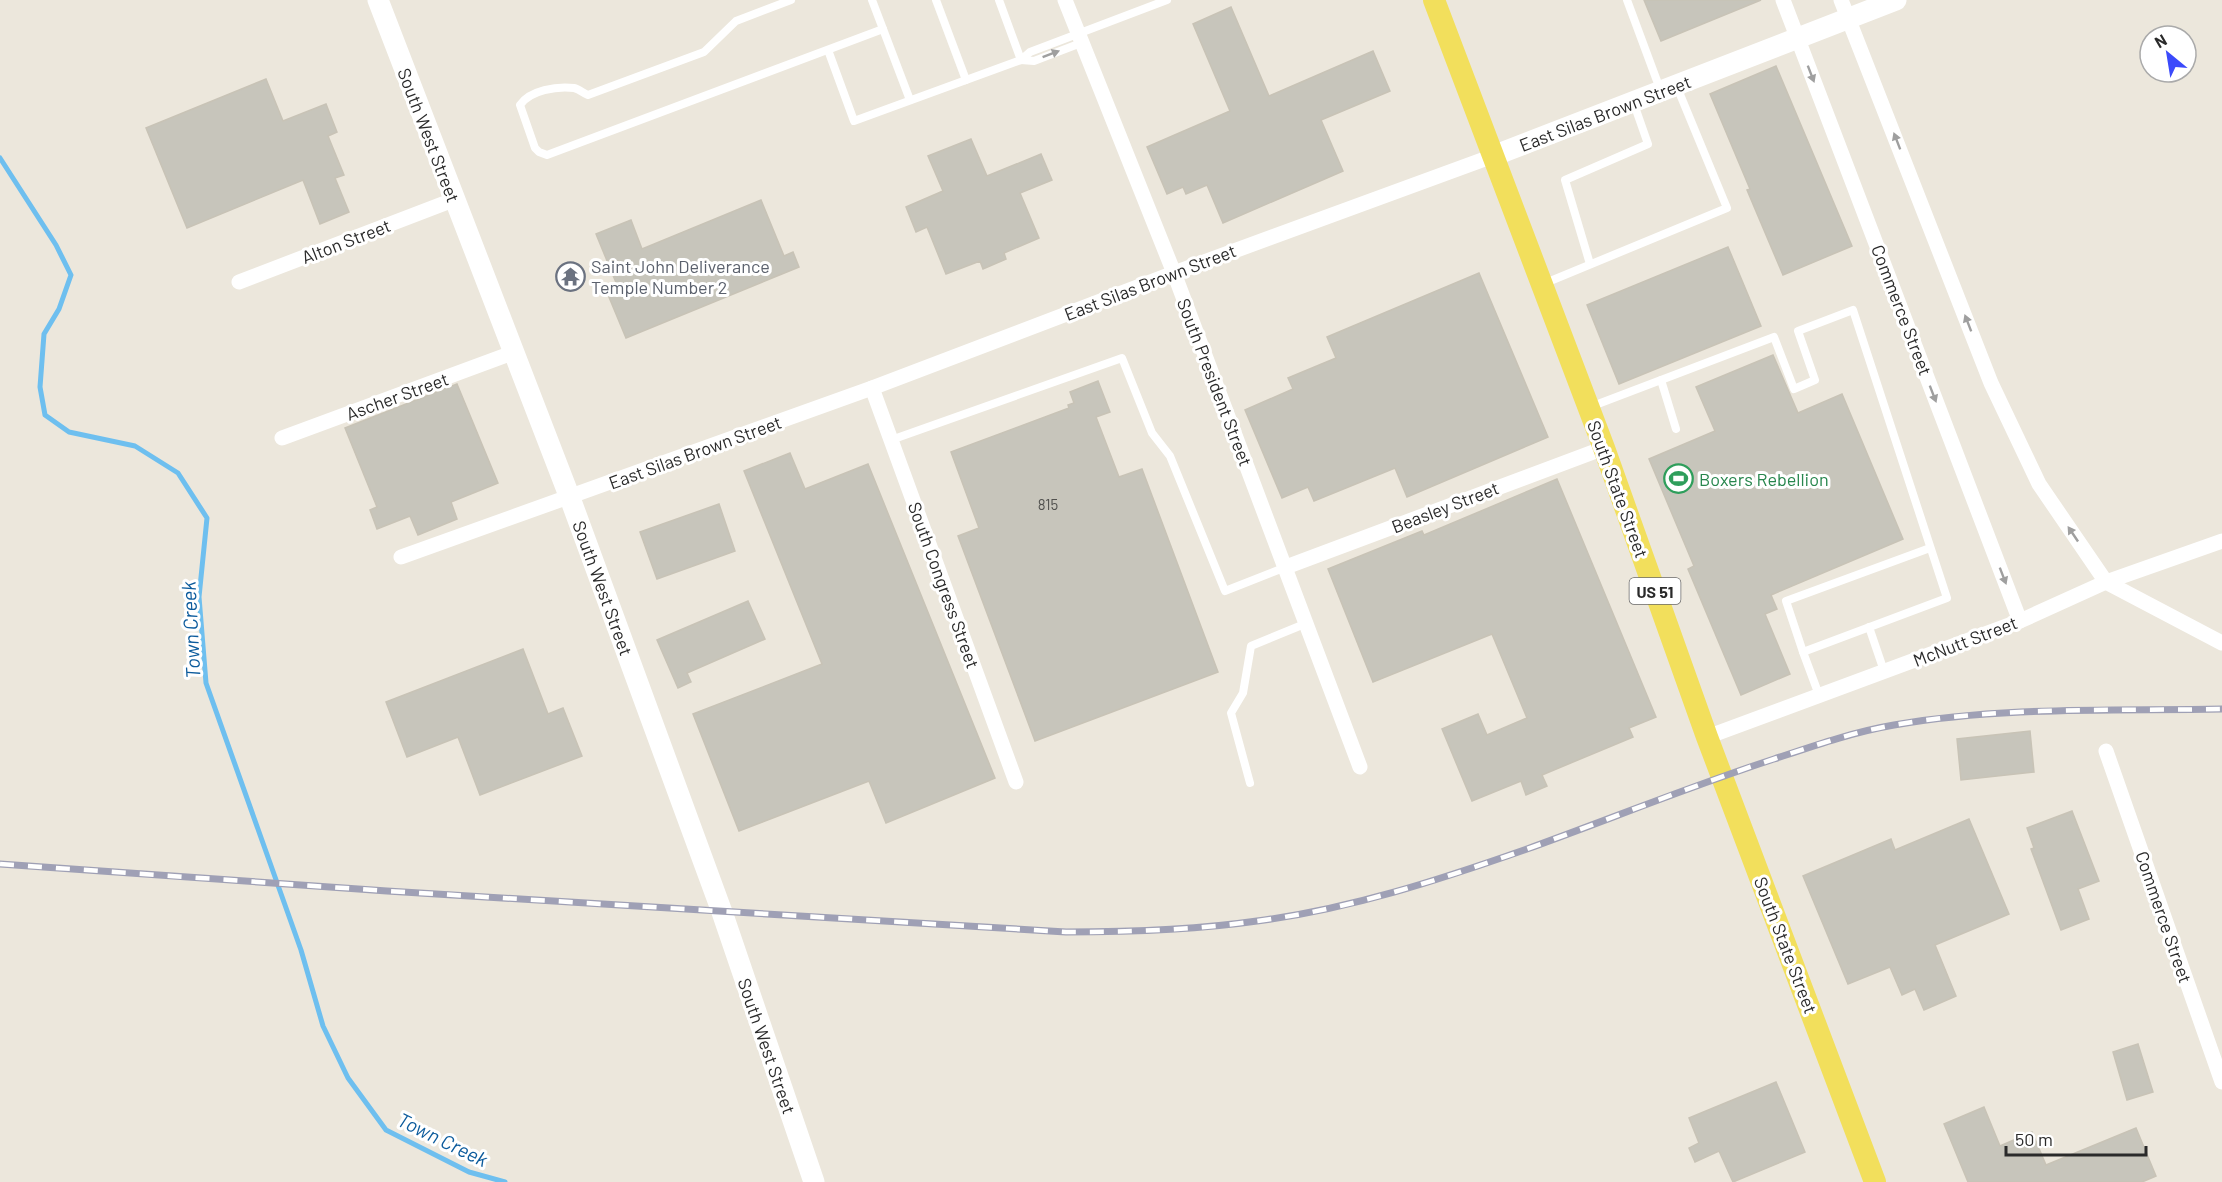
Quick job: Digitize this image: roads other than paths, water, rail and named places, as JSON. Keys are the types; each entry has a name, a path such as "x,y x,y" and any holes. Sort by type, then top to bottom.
{"main road":[{"name":"South State Street","path":"1434,0 1604,448 1707,737 1875,1182"}],"street":[{"name":"South West Street","path":"378,0 453,200 570,498 722,912 814,1182"},
{"name":"South President Street","path":"1065,0 1174,273 1360,767"},
{"name":"Commerce Street","path":"1783,0 2020,621"},
{"name":"East Silas Brown Street","path":"401,557 872,388 1669,89 1797,37 1845,9 1896,0"},
{"path":"1845,9 1991,383 2039,484 2106,582 2222,644"},
{"name":"Alton Street","path":"238,282 453,200"},
{"name":"Ascher Street","path":"282,438 512,353"},
{"name":"South Congress Street","path":"872,388 1016,782"},
{"name":"Beasley Street","path":"1286,567 1604,448"},
{"name":"McNutt Street","path":"1707,737 2020,621 2106,582 2222,541"},
{"name":"Commerce Street","path":"2106,752 2222,1082"}],"lane":[{"path":"791,0 736,21 705,52 588,95 577,88 544,90 525,98 520,105 535,148 547,155 883,29"},
{"path":"872,0 910,100"},
{"path":"936,0 966,80"},
{"path":"999,0 1021,60"},
{"path":"828,50 854,121 1021,60 1030,51 1079,38 1167,0"},
{"path":"1542,285 1727,208 1627,0"},
{"path":"1590,264 1564,180 1648,144 1634,102"},
{"path":"1588,407 1774,337 1794,389 1815,380 1798,331 1853,310 1947,598 1803,652"},
{"path":"891,440 1122,358 1152,433 1170,456 1225,591 1286,567"},
{"path":"1661,380 1676,429"},
{"path":"1819,695 1786,601 1930,548"},
{"path":"1250,783 1231,713 1243,693 1251,646 1307,623"},
{"path":"1869,627 1884,671"}],"waterway":[{"name":"Town Creek","path":"0,158 56,245 71,275 59,309 44,334 40,387 45,415 69,432 135,446 178,473 207,518 199,597 206,683 301,950 323,1026 348,1078 386,1130 469,1172 505,1182"}],"railway":[{"path":"0,864 387,891 1066,932 1186,928 1292,916 1394,892 1527,849 1743,769 1879,728 1935,719 2017,712 2222,709"}],"place":[{"name":"Saint John Deliverance Temple Number 2","path":"570,276"},
{"name":"Boxers Rebellion","path":"1678,479"}]}
